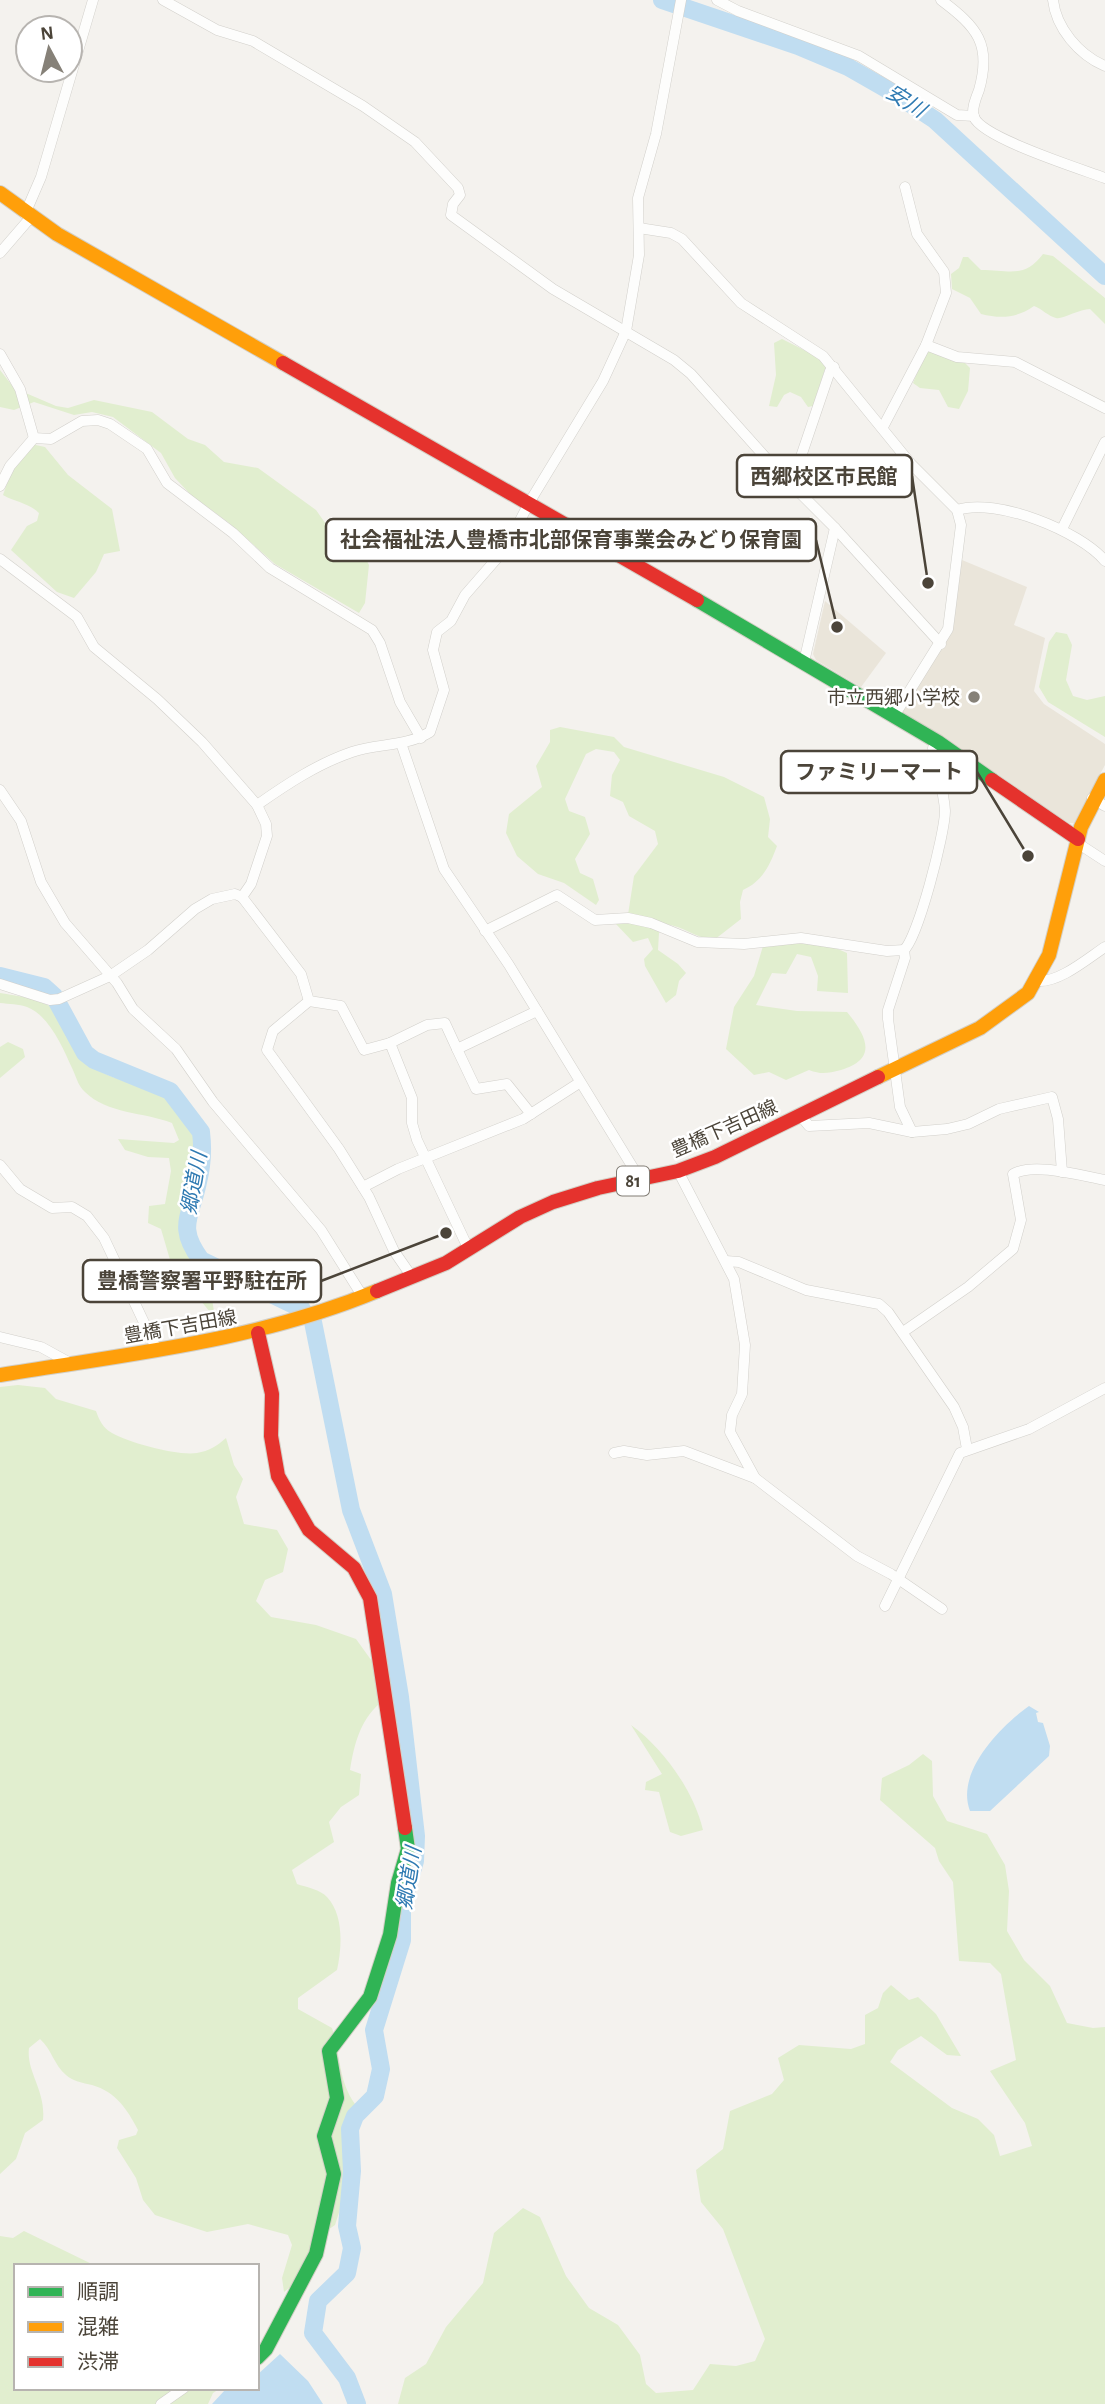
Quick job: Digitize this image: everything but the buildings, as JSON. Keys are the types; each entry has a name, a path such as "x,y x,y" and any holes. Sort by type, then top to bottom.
{"street":[{"path":"163,0 217,30 253,41 387,121 415,142 458,188 460,195 453,204 451,215 553,289 626,331 691,374 774,467 792,482 941,644"},
{"path":"257,805 327,762 362,749 421,738 430,732 436,722 443,690 433,650 437,632 451,621 464,595 501,556 529,503 603,380 626,331 639,255 638,198 656,134 681,0"},
{"path":"717,0 738,11 859,56 957,115 974,116 993,134 1105,178"},
{"path":"941,0 968,23 984,48 985,61 974,116"},
{"path":"1053,0 1059,24 1083,51 1105,66"},
{"path":"0,253 28,216 93,1"},
{"path":"883,427 926,345 946,293 946,281 936,257 917,234 905,187"},
{"path":"0,193 28,216 529,503 938,742 1078,839 1082,846 1105,861"},
{"path":"639,228 671,233 682,239 741,303 808,345 834,367 911,464 957,510 961,525 952,613 941,644 894,716"},
{"path":"926,345 957,357 1015,362 1105,408"},
{"path":"0,354 20,389 34,438"},
{"path":"792,482 830,371 834,367"},
{"path":"34,438 51,439 67,427 98,420 110,424 147,449 167,483 233,533 270,568 372,630 380,643 400,702 421,738"},
{"path":"0,486 10,466 34,438"},
{"path":"1062,529 1105,442"},
{"path":"957,510 976,507 1007,512 1062,529 1096,550 1105,561"},
{"path":"804,662 835,528"},
{"path":"0,559 77,617 94,647 193,733 257,805 266,824 267,836 251,884 242,897"},
{"path":"485,931 557,895 595,920 639,920 697,942 744,944 801,938 887,951 904,950 910,945 919,922 942,836 944,795 933,748 938,742"},
{"path":"401,743 437,853 635,1171 637,1180"},
{"name":"豊橋下吉田線","path":"0,1375 258,1333 363,1297 469,1250 520,1217 552,1202 678,1171 715,1157 1000,1015 1020,1001 1037,981 1055,930 1078,839 1092,798 1105,780"},
{"path":"0,790 21,821 48,900 110,976 133,1009 176,1049 214,1102 321,1230 363,1297"},
{"path":"1092,798 1105,806"},
{"path":"0,984 57,999 110,976 148,950 195,909 225,896 242,897 301,974 309,1001"},
{"path":"1037,981 1044,982 1105,947"},
{"path":"904,950 902,968 888,1010 900,1107 912,1132"},
{"path":"412,1277 394,1251 362,1187 319,1121 267,1050 273,1031 309,1001 341,1006 364,1050 390,1043 427,1025 445,1023 476,1089 507,1084 531,1114"},
{"path":"457,1049 537,1012"},
{"path":"390,1043 412,1098 412,1123 425,1159 430,1162 469,1250"},
{"path":"362,1187 531,1114 579,1083"},
{"path":"800,1115 809,1126 869,1123 912,1132 960,1127 999,1109 1052,1097 1058,1119 1062,1172"},
{"path":"0,1165 20,1189 52,1208 72,1207 87,1216 104,1238 157,1350"},
{"path":"903,1332 968,1287 1013,1249 1021,1220 1013,1174 1026,1170 1062,1172 1105,1180"},
{"path":"678,1171 734,1279 745,1345 742,1394 732,1415 730,1432 755,1478"},
{"path":"726,1261 738,1262 806,1290 879,1304 903,1332 954,1407 963,1427 967,1449"},
{"path":"258,1333 272,1394 272,1443 278,1476 309,1530 354,1567 370,1598 389,1707 408,1849 398,1883 390,1935 370,1997 329,2051 328,2064 337,2098 324,2136 334,2174 316,2254 273,2337 259,2355"},
{"path":"0,1337 41,1346 72,1364"},
{"path":"885,1606 954,1460 967,1449 1029,1429 1105,1388"},
{"path":"614,1453 624,1451 647,1455 684,1451 755,1478 857,1556 942,1609"},
{"path":"161,2404 181,2390"}],"shaded area":[{"name":"市立西郷小学校","path":"962,560 1027,587 1014,625 1045,638 1034,691 1044,704 1105,744 1105,765 1074,823 1069,823 902,715 902,708 951,631"},
{"path":"825,601 886,653 861,687 816,660 813,654"}],"green space":[{"path":"1043,254 1053,256 1105,298 1105,324 1090,309 1059,318 1034,306 1009,316 981,314 970,298 952,289 951,274 959,268 963,257 968,257 981,270 1016,271 1029,267"},
{"path":"782,339 816,356 826,366 813,406 808,407 801,397 790,392 784,395 777,407 769,406 776,375 774,343"},
{"path":"930,351 963,361 970,368 968,391 959,409 948,407 939,390 920,388 913,383 925,353"},
{"path":"0,370 14,388 56,406 68,408 94,400 152,412 188,439 205,445 224,462 258,468 316,510 328,527 362,551 369,565 365,603 359,613 275,564 229,523 191,495 175,478 161,453 113,417 92,412 74,415 34,402 14,410 0,407"},
{"path":"31,444 45,447 68,475 112,509 120,551 104,554 96,572 74,598 57,592 11,550 27,526 37,521 39,513 3,495 14,463"},
{"path":"1056,632 1067,634 1072,645 1066,680 1073,696 1087,700 1105,696 1105,737 1048,702 1039,687 1049,642"},
{"path":"560,727 614,737 624,747 724,777 764,797 770,819 768,837 777,846 764,872 750,887 743,890 740,902 741,919 714,940 666,924 659,933 658,950 686,973 679,981 676,995 666,1003 645,966 644,959 653,949 648,938 633,942 615,923 627,921 634,876 658,844 655,831 629,816 623,802 610,796 612,775 620,760 614,752 596,749 586,754 565,799 569,811 585,817 590,834 575,859 580,873 593,879 599,900 596,905 564,883 538,874 517,856 506,833 509,814 542,787 536,766 550,742 550,730"},
{"path":"800,943 833,947 847,953 848,993 817,991 818,976 811,957 797,954 786,974 772,973 756,1005 797,1011 847,1012 863,1038 865,1053 861,1060 853,1065 832,1072 809,1070 786,1080 769,1072 754,1075 726,1049 734,1007 754,976 763,946"},
{"path":"0,993 44,1003 56,1011 82,1056 94,1068 161,1095 183,1111 193,1130 196,1163 195,1179 182,1219 181,1232 184,1244 191,1254 214,1273 210,1286 215,1318 201,1301 190,1273 173,1270 161,1229 148,1223 149,1206 165,1204 171,1171 169,1158 148,1157 125,1150 118,1139 174,1143 179,1140 172,1123 115,1109 94,1099 81,1087 60,1042 42,1017 27,1007 0,1003"},
{"path":"8,1042 23,1049 25,1057 0,1078 0,1047"},
{"path":"18,1385 45,1388 56,1399 96,1411 102,1424 112,1433 154,1448 178,1453 197,1453 213,1448 226,1438 234,1465 243,1479 236,1497 244,1524 277,1530 288,1549 283,1572 265,1580 256,1601 271,1617 316,1625 356,1639 374,1664 379,1704 367,1718 359,1734 350,1770 361,1774 359,1795 341,1807 329,1822 334,1842 292,1870 297,1884 327,1897 333,1904 339,1922 341,1942 337,1970 298,1998 298,2009 332,2028 343,2077 355,2104 346,2136 348,2171 344,2197 335,2225 315,2239 293,2285 284,2292 282,2278 292,2245 288,2235 248,2224 207,2232 155,2215 143,2200 136,2178 117,2148 119,2140 136,2135 138,2130 130,2115 108,2092 66,2075 40,2039 29,2048 29,2057 42,2099 43,2120 25,2133 16,2159 0,2174 0,1387"},
{"path":"631,1725 676,1772 699,1815 703,1830 681,1836 670,1832 659,1792 645,1790 646,1782 662,1774"},
{"path":"923,1754 932,1761 933,1796 947,1821 987,1834 1005,1865 1009,1891 1007,1931 1024,1960 1050,1986 1067,2023 1093,2028 1105,2027 1105,2404 398,2404 405,2378 426,2364 446,2327 483,2283 494,2233 523,2208 540,2217 566,2276 589,2308 618,2325 640,2355 646,2384 656,2393 693,2390 710,2364 736,2366 755,2361 765,2339 723,2229 701,2202 696,2170 723,2149 730,2111 772,2094 784,2080 778,2058 799,2045 851,2049 865,2044 865,2015 878,2008 883,1993 891,1985 909,2000 918,1997 936,2014 961,2056 947,2055 921,2036 898,2050 890,2062 952,2108 978,2119 994,2135 1000,2156 1032,2146 1025,2123 990,2071 1016,2060 1001,1974 990,1963 959,1961 953,1882 939,1861 935,1848 880,1800 882,1778 909,1765"},
{"path":"24,2231 92,2264 14,2264 14,2390 218,2390 213,2393 208,2404 0,2404 0,2236 13,2238"}],"water":[{"path":"1029,1706 1039,1712 1036,1713 1038,1722 1043,1723 1050,1746 1049,1756 990,1811 970,1811 967,1796 969,1781 983,1751 1006,1725"},
{"path":"280,2354 308,2381 323,2404 212,2404 225,2390 259,2390 259,2373"}],"waterway":[{"name":"安川","path":"662,0 798,46 848,67 897,95 935,120 1105,276"},
{"name":"郷道川","path":"0,976 44,987 54,996 85,1053 94,1060 170,1091 201,1132 200,1170 187,1230 193,1248 201,1260 302,1309"},
{"name":"郷道川","path":"313,1322 351,1510 383,1594 400,1697 416,1836 415,1861 402,1905 402,1940 374,2030 381,2069 375,2096 355,2116 350,2129 352,2171 347,2226 352,2248 347,2273 318,2301 313,2333 347,2378 357,2404"}],"traffic: fast":[{"path":"697,600 938,742 992,780"},
{"path":"259,2356 266,2349 316,2254 334,2174 324,2136 337,2098 329,2051 370,1997 390,1935 398,1883 408,1849 405,1828"}],"traffic: slow":[{"path":"0,193 57,234 283,363"},
{"path":"878,1077 980,1028 1028,993 1049,955 1081,827 1105,780"},
{"path":"0,1375 239,1334 331,1308 377,1291"}],"traffic: jam":[{"path":"283,363 697,600"},
{"path":"992,780 1078,839"},
{"path":"377,1291 446,1263 520,1217 553,1202 598,1188 678,1171 715,1157 878,1077"},
{"path":"258,1333 272,1394 271,1436 278,1476 309,1530 354,1568 370,1598 405,1828"}],"place":[{"name":"西郷校区市民館","path":"928,583"},
{"name":"社会福祉法人豊橋市北部保育事業会みどり保育園","path":"837,627"},
{"name":"市立西郷小学校","path":"974,697"},
{"name":"ファミリーマート","path":"1028,856"},
{"name":"豊橋警察署平野駐在所","path":"446,1233"}]}
